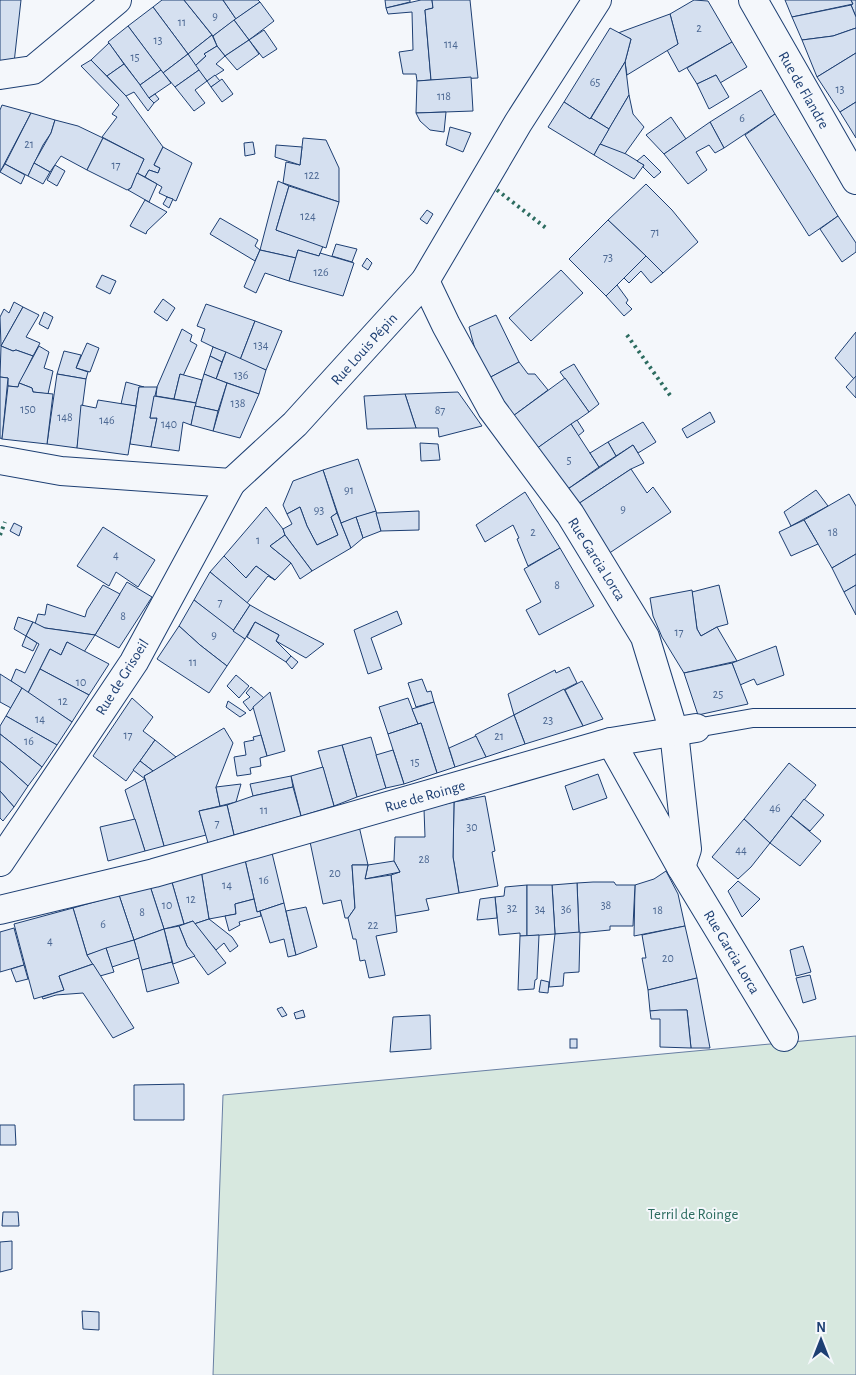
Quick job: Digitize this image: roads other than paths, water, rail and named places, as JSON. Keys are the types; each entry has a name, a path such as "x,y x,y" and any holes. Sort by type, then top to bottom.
{"street":[{"path":"0,75 33,70 117,0"},
{"name":"Rue Louis Pépin","path":"231,483 295,424 425,281 518,123 597,0"},
{"name":"Rue de Flandre","path":"753,0 856,180"},
{"name":"Rue Garcia Lorca","path":"425,281 446,325 492,409 570,514 645,638 685,730 687,849 681,867"},
{"path":"0,460 62,471 231,483"},
{"name":"Rue de Grisoeil","path":"0,862 134,662 231,483"},
{"name":"Rue de Roinge","path":"0,910 154,873 611,742 685,730"},
{"name":"Rue Garcia Lorca","path":"611,742 681,867 784,1037"}],"lane":[{"name":"Rue de Roinge","path":"685,730 754,718 856,718"}],"park label":[{"name":"Terril de Roinge","path":"693,1214"}]}
